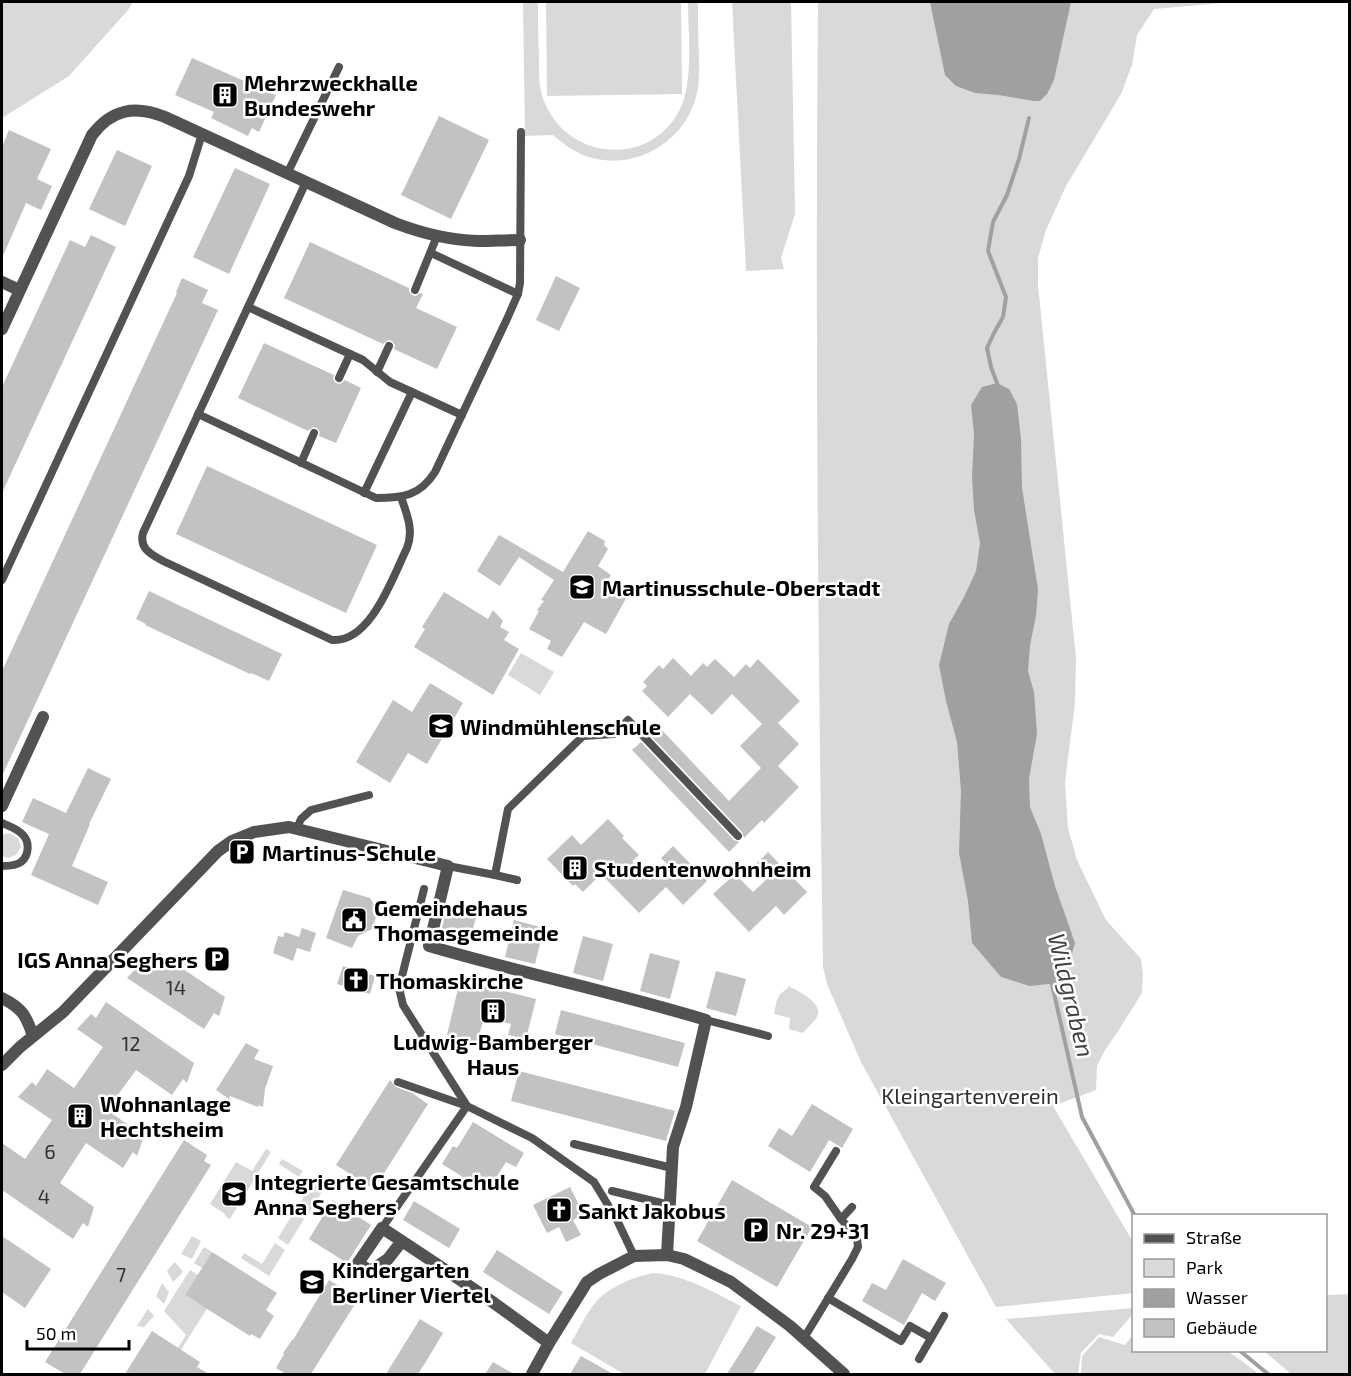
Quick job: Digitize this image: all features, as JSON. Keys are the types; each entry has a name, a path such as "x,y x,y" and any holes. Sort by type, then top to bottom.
{"street":[{"path":"2,329 92,135 105,120 127,111 150,111 414,230 437,236 478,241 520,240"},
{"path":"2,282 19,290"},
{"path":"2,806 43,717"},
{"path":"2,1065 63,1012 218,851 232,841 254,832 289,827 448,866 429,946 706,1020 686,1107 674,1147 667,1255"},
{"path":"2,998 22,1012 33,1036"},
{"path":"402,1241 388,1259 370,1271 358,1263 382,1228 402,1241 479,1292 549,1344"},
{"path":"532,1374 587,1282 634,1256 667,1255 684,1259 731,1282 790,1326 844,1374"}],"lane":[{"path":"287,174 339,68"},
{"path":"198,414 376,498 401,497 421,488 430,480 518,294 521,132"},
{"path":"2,580 189,176 202,134"},
{"path":"306,182 141,541 148,552 163,561 332,639 340,640 356,633 378,607 410,541 409,520 401,497"},
{"path":"415,290 437,236"},
{"path":"431,253 518,294"},
{"path":"248,307 363,360 390,382 462,415"},
{"path":"377,372 389,346"},
{"path":"339,378 350,354"},
{"path":"364,493 412,392"},
{"path":"301,463 314,433"},
{"path":"495,875 508,809 583,736 614,734 628,720 738,836"},
{"path":"297,828 301,819 311,810 369,795"},
{"path":"2,823 21,832 28,844 25,857 21,862 2,866"},
{"path":"448,866 517,880"},
{"path":"424,890 399,988 403,1005 466,1106"},
{"path":"706,1020 768,1036"},
{"path":"398,1082 466,1106 532,1138 594,1182 617,1220 634,1256"},
{"path":"382,1228 466,1106"},
{"path":"574,1144 672,1168"},
{"path":"804,1338 858,1247 857,1238 825,1196 814,1187 836,1151"},
{"path":"612,1191 670,1205"},
{"path":"841,1219 852,1207"},
{"path":"828,1298 901,1341 910,1326 931,1338"},
{"path":"919,1359 944,1316"}],"green space":[{"path":"2,2 133,2 69,76 2,118"},
{"path":"523,2 538,2 540,85 544,101 555,121 571,136 589,145 610,150 630,148 650,141 667,128 680,109 689,71 688,2 698,2 699,84 691,111 669,140 638,157 602,160 583,155 553,135 525,136"},
{"path":"546,2 681,2 682,94 547,96"},
{"path":"732,2 791,2 795,214 781,258 784,269 746,271"},
{"name":"Kleingartenverein","path":"818,2 1233,2 1154,9 1137,35 1132,65 1121,94 1066,186 1046,230 1038,258 1038,285 1076,658 1075,703 1065,782 1068,828 1077,860 1106,920 1141,959 1143,974 1142,993 1097,1066 1096,1090 1053,1106 1132,1240 1132,1293 996,1307 861,1062 827,984 823,967 818,605"},
{"path":"521,653 554,672 540,695 508,675"},
{"path":"9,833 18,838 21,847 16,855 8,858 2,856 2,835"},
{"path":"789,986 804,994 817,1007 817,1017 803,1033 789,1029 790,1018 774,1014 779,996"},
{"path":"266,1149 271,1152 230,1219 210,1204 236,1162 252,1171"},
{"path":"282,1159 303,1171 299,1177 279,1164"},
{"path":"312,1177 326,1185 308,1215 297,1208 311,1185 308,1183"},
{"path":"294,1212 304,1219 288,1245 278,1238"},
{"path":"192,1236 201,1241 192,1259 181,1254"},
{"path":"275,1243 285,1250 269,1276 241,1258 244,1253 262,1264"},
{"path":"204,1247 212,1252 202,1268 194,1263"},
{"path":"175,1262 183,1272 173,1282 167,1271"},
{"path":"190,1270 198,1275 185,1295 208,1307 181,1350 178,1348 186,1335 164,1311"},
{"path":"653,1273 688,1281 741,1306 705,1374 624,1374 571,1343 588,1312 602,1296 626,1282"},
{"path":"162,1283 169,1292 164,1304 156,1296"},
{"path":"1349,1294 1349,1374 1291,1374 1265,1352 1327,1352 1327,1295"},
{"path":"1132,1308 1132,1315 1113,1337 1099,1334 1081,1353 1078,1374 1055,1374 1006,1319"},
{"path":"148,1309 154,1316 144,1327 137,1326"},
{"path":"1132,1336 1132,1352 1229,1352 1259,1374 1081,1374 1082,1356 1099,1337 1125,1345"}],"water":[{"path":"930,2 1071,2 1054,80 1047,94 1040,101 1034,101 975,93 956,86 945,75"},
{"path":"997,383 1009,389 1017,404 1021,439 1022,488 1038,589 1028,671 1034,692 1037,734 1029,779 1030,807 1041,834 1055,886 1075,943 1068,967 1058,983 1030,986 1001,977 972,943 968,901 959,853 961,791 957,742 939,665 949,624 976,571 980,543 974,510 972,477 974,434 971,405 982,387"}],"building":[{"name":"Mehrzweckhalle Bundeswehr","path":"192,58 276,95 259,132 252,128 248,136 211,118 214,112 175,95"},
{"path":"439,116 489,140 451,219 401,195"},
{"path":"9,130 51,149 37,179 52,186 41,210 26,203 2,258 2,147"},
{"path":"117,150 152,166 125,226 89,209"},
{"path":"235,168 270,184 229,274 193,257"},
{"path":"91,235 116,247 2,493 2,387 70,240 85,247"},
{"path":"310,242 409,288 412,295 423,294 416,308 457,327 437,369 394,349 395,345 392,341 388,340 383,344 284,298"},
{"path":"556,276 580,288 559,331 536,320"},
{"path":"182,278 208,290 202,303 218,310 2,776 2,671"},
{"path":"264,343 334,375 333,379 336,383 340,384 345,380 361,388 336,443 319,436 320,432 317,428 313,427 308,431 238,398"},
{"path":"207,466 377,545 346,613 176,534"},
{"path":"588,531 605,541 604,545 608,549 598,566 611,575 607,581 628,595 606,634 584,622 562,657 547,649 551,641 529,629 539,611 537,610 544,601 541,600 554,580 519,557 500,586 477,571 499,535 563,572"},
{"path":"149,591 282,654 269,681 136,619"},
{"path":"444,592 488,619 493,610 503,621 500,627 509,632 504,640 519,649 493,695 414,647 425,629 422,627"},
{"path":"673,658 691,676 703,663 707,667 715,659 734,677 746,664 750,668 758,659 800,701 778,723 799,744 778,766 799,787 764,823 762,820 744,838 742,832 649,734 658,726 729,801 761,768 740,746 762,724 732,694 712,715 690,694 668,717 642,691 647,686 643,682 659,665 663,669"},
{"path":"430,683 463,703 427,764 408,753 390,783 356,762 393,700 412,712"},
{"path":"641,742 734,840 739,842 729,852 632,750"},
{"path":"88,768 111,779 72,866 108,882 98,905 31,875 49,834 22,822 33,798 66,813"},
{"name":"Studentenwohnheim","path":"608,819 639,855 632,861 650,880 667,864 661,858 673,846 707,881 683,905 666,887 639,913 601,874 583,892 575,884 573,886 547,859 572,835 581,845"},
{"name":"Studentenwohnheim","path":"768,852 807,892 784,915 776,906 749,932 713,894 735,874 753,892 768,878 755,865"},
{"name":"Gemeindehaus Thomasgemeinde","path":"343,890 370,898 378,911 372,929 358,936 352,948 326,938"},
{"path":"448,903 478,910 468,947 439,940"},
{"path":"514,920 544,928 535,964 505,957"},
{"path":"302,928 316,933 310,952 297,948 293,961 273,953 278,936 283,937 285,932 299,937"},
{"path":"583,936 613,944 603,981 573,973"},
{"name":"Wohnanlage Hechtsheim","path":"156,951 225,997 219,1016 214,1013 204,1029 127,978 141,963 146,966"},
{"path":"650,953 680,961 670,999 640,991"},
{"name":"Thomaskirche","path":"343,966 375,976 370,994 337,984"},
{"path":"716,971 746,979 736,1016 706,1008"},
{"name":"Ludwig-Bamberger Haus","path":"460,980 536,999 526,1039 508,1035 511,1024 484,1017 477,1043 447,1035"},
{"path":"106,1002 194,1063 187,1083 183,1079 172,1095 136,1070 107,1110 144,1136 137,1156 133,1152 123,1168 86,1143 60,1183 94,1207 88,1227 83,1223 73,1239 2,1190 2,1143 25,1159 52,1120 18,1097 32,1082 36,1086 47,1069 74,1088 103,1047 77,1029 91,1014 96,1018"},
{"path":"561,1010 685,1043 678,1067 555,1034"},
{"path":"246,1043 259,1050 254,1059 273,1066 265,1089 263,1107 230,1096 229,1099 216,1090"},
{"path":"519,1071 675,1111 666,1141 511,1101"},
{"path":"390,1080 396,1087 412,1093 428,1104 374,1189 336,1165"},
{"path":"812,1104 853,1129 842,1148 829,1140 810,1172 768,1146 779,1128 792,1136"},
{"path":"473,1122 524,1153 516,1167 506,1162 487,1192 442,1164 453,1146 457,1148"},
{"path":"184,1140 207,1155 204,1161 211,1165 80,1374 65,1374 45,1362"},
{"name":"Nr. 29+31","path":"732,1180 812,1227 777,1287 697,1241"},
{"name":"Sankt Jakobus","path":"570,1187 584,1215 573,1220 581,1235 566,1242 559,1227 547,1233 533,1205"},
{"path":"333,1200 371,1225 347,1263 309,1239"},
{"path":"414,1201 460,1229 449,1248 403,1220"},
{"path":"2,1236 51,1269 25,1308 2,1292"},
{"path":"497,1250 563,1292 549,1314 483,1272"},
{"path":"212,1252 277,1293 266,1310 274,1316 260,1339 251,1334 250,1336 185,1295"},
{"path":"903,1259 946,1283 935,1301 922,1293 904,1325 862,1301 872,1283 886,1290"},
{"path":"329,1280 350,1293 347,1299 355,1304 311,1374 286,1374 276,1368"},
{"path":"420,1319 443,1333 427,1360 418,1374 386,1374"},
{"path":"757,1326 776,1337 753,1374 727,1374"},
{"path":"152,1331 200,1362 197,1367 209,1374 125,1374"},
{"path":"581,1356 613,1374 570,1374"},
{"path":"493,1362 514,1374 485,1374"}],"waterway":[{"name":"Wildgraben","path":"998,386 987,348 1003,317 1006,297 988,251 993,222 1007,195 1029,118"},
{"name":"Wildgraben","path":"1051,980 1082,1117 1134,1214"},
{"name":"Wildgraben","path":"1241,1352 1268,1374"}],"place":[{"name":"Mehrzweckhalle Bundeswehr","path":"225,95"},
{"name":"Martinusschule-Oberstadt","path":"582,587"},
{"name":"Windmühlenschule","path":"441,726"},
{"name":"Martinus-Schule","path":"242,852"},
{"name":"Studentenwohnheim","path":"575,868"},
{"name":"Gemeindehaus Thomasgemeinde","path":"354,920"},
{"name":"IGS Anna Seghers","path":"217,959"},
{"name":"Thomaskirche","path":"356,980"},
{"name":"Ludwig-Bamberger Haus","path":"493,1011"},
{"name":"Wohnanlage Hechtsheim","path":"80,1116"},
{"name":"Integrierte Gesamtschule Anna Seghers","path":"234,1194"},
{"name":"Sankt Jakobus","path":"559,1210"},
{"name":"Nr. 29+31","path":"756,1230"},
{"name":"Kindergarten Berliner Viertel","path":"312,1282"}]}
